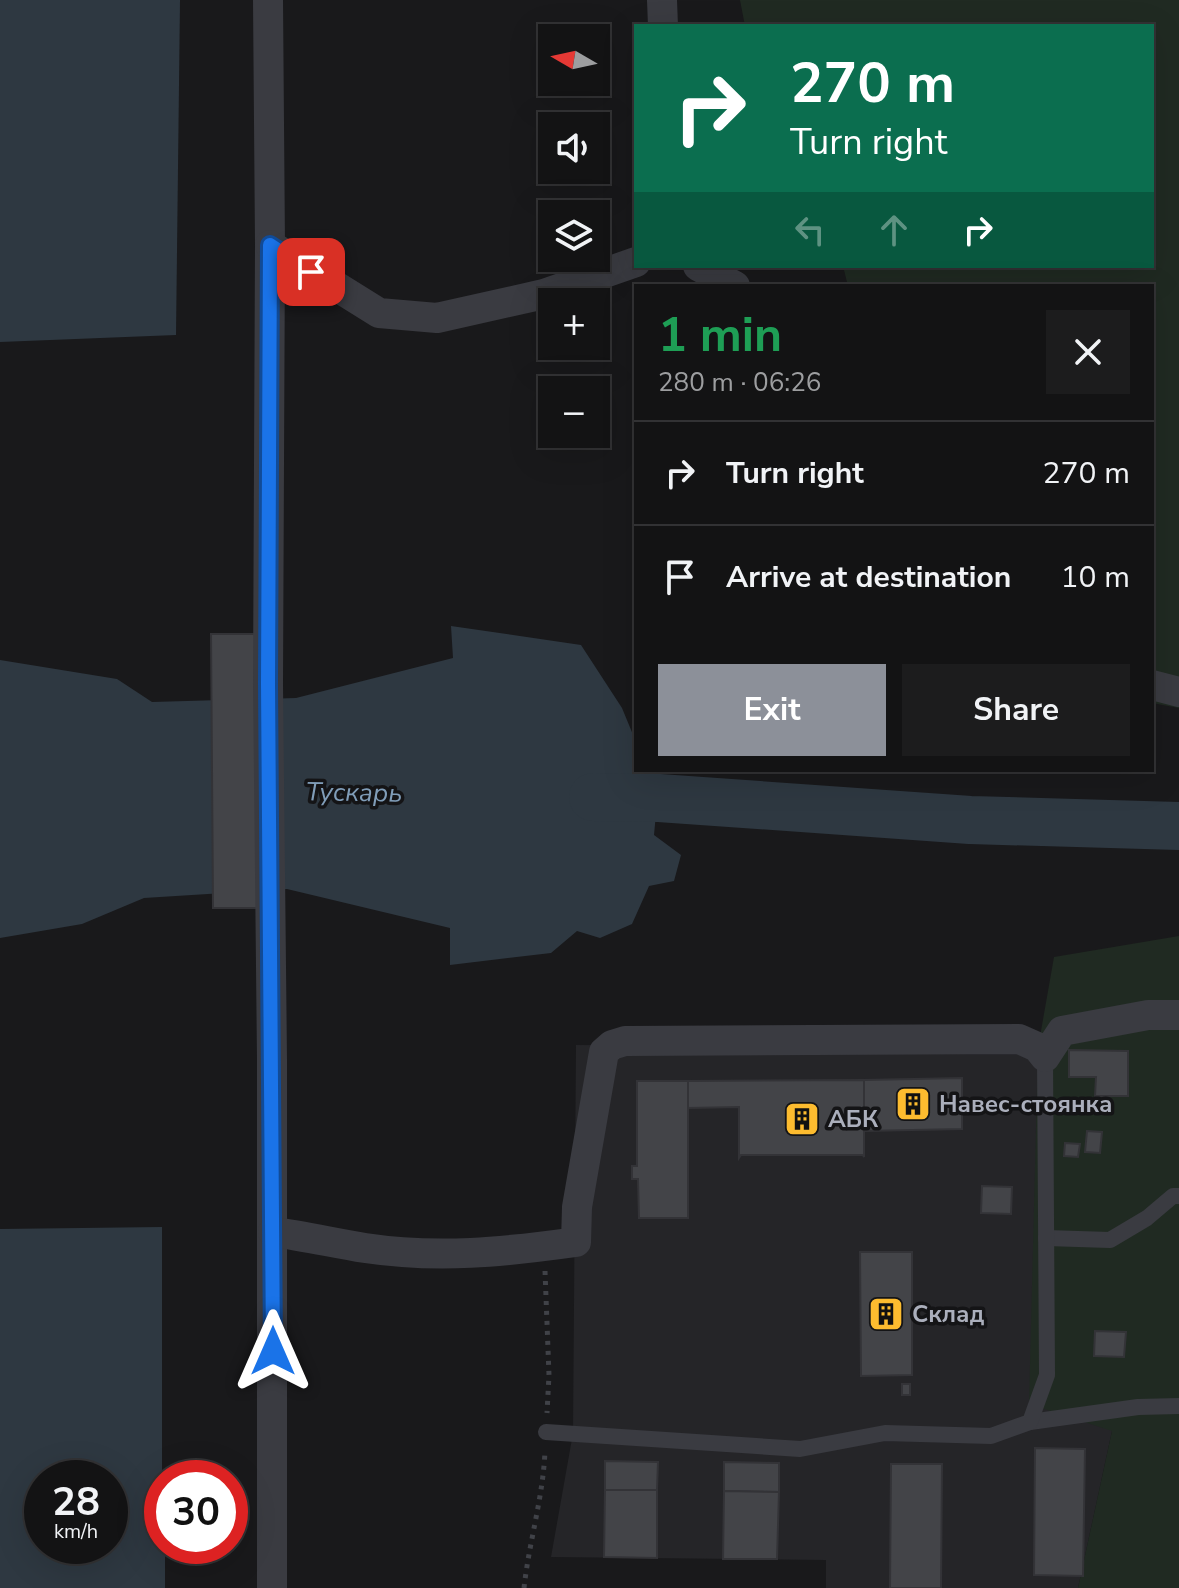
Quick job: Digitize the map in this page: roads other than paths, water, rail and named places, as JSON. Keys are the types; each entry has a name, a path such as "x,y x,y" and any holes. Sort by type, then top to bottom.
{"street":[{"path":"268,0 272,1588"},
{"path":"662,0 663,24"},
{"path":"270,245 379,313 437,318 544,294 634,263"},
{"path":"702,268 731,284"},
{"path":"1154,686 1179,692"},
{"path":"273,1232 366,1248 434,1254 493,1254 576,1242 577,1207 604,1052 612,1045 625,1041 1019,1039 1037,1047 1045,1057 1062,1031 1148,1015 1179,1015"}],"lane":[{"path":"1030,1422 1047,1375 1045,1057"},
{"path":"1046,1238 1110,1240 1147,1218 1173,1196 1179,1196"},
{"path":"546,1432 800,1449 885,1433 991,1436 1030,1422 1138,1407 1179,1406"}],"water":[{"path":"0,0 180,0 176,335 0,342"},
{"name":"Тускарь","path":"451,626 581,645 622,708 634,737 634,772 660,772 654,835 681,855 674,881 649,886 632,924 600,938 577,931 551,953 450,965 450,928 287,889 144,898 82,924 0,938 0,660 117,679 152,702 296,698 453,658"},
{"path":"162,1227 162,1460 144,1460 144,1564 165,1564 165,1588 0,1588 0,1229"}],"waterway":[{"path":"593,797 659,798 970,820 1179,826"}],"place":[{"name":"Навес-стоянка","path":"913,1104"},
{"name":"АБК","path":"802,1119"},
{"name":"Склад","path":"886,1314"}]}
